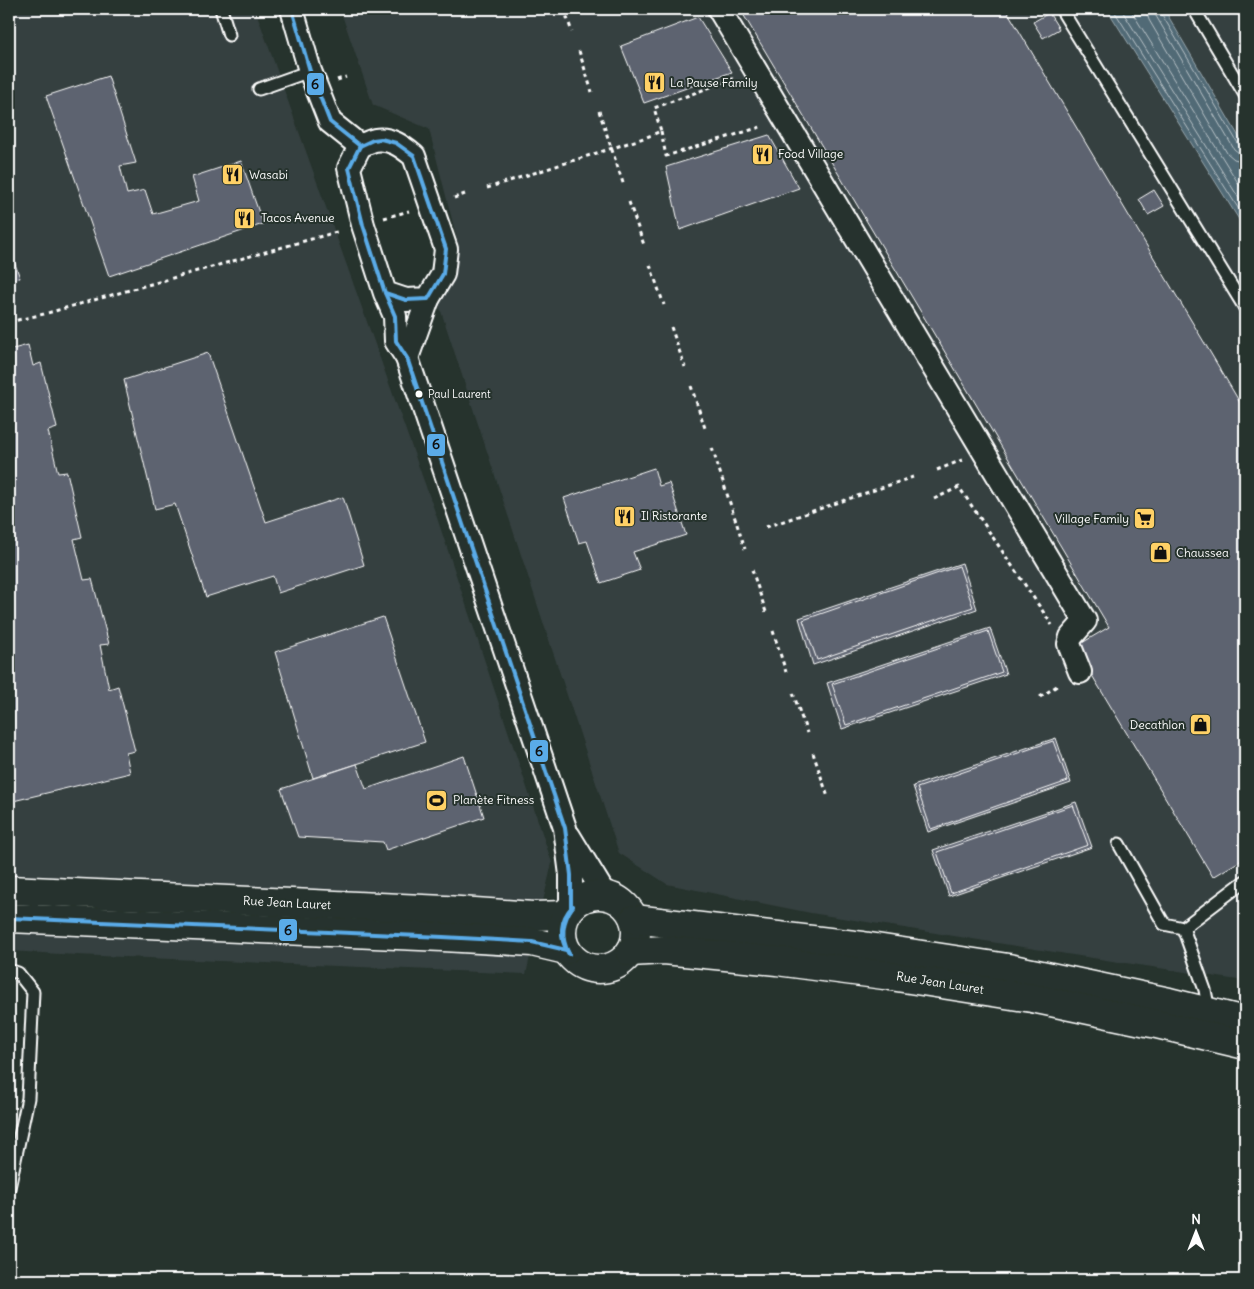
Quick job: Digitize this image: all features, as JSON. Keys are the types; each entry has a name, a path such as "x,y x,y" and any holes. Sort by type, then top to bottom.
{"street":[{"path":"292,9 310,71 330,122 360,146"},
{"path":"719,9 1085,621 1071,637 1069,644 1080,672"},
{"path":"407,358 428,299 443,274 446,249 414,156 402,147 389,141 376,140 360,146 349,168 363,225 385,293 396,316 396,341 407,358 565,828 571,875 568,912 562,926 562,938 566,950 574,959 585,966 597,969 610,968 630,952 635,942 636,930 634,919 629,910 614,898 604,895 586,897 568,912"},
{"path":"385,293 406,300 428,299"},
{"path":"565,828 604,895"},
{"name":"Rue Jean Lauret","path":"9,890 517,915 568,912"},
{"path":"9,918 443,936 532,942 566,950"},
{"name":"Rue Jean Lauret","path":"634,919 863,946 1008,968 1169,1002 1245,1045"},
{"name":"Rue Jean Lauret","path":"630,952 664,950 777,961 1205,1023 1245,1021"}],"lane":[{"path":"221,9 229,35"},
{"path":"1061,9 1245,308"},
{"path":"1194,9 1245,95"},
{"path":"259,89 310,71"},
{"path":"1119,844 1164,924 1183,928 1245,880"},
{"path":"1183,928 1205,990 1205,1023"},
{"path":"9,970 18,973 33,992 28,1098 9,1188"}],"path":[{"path":"564,9 572,32"},
{"path":"579,51 592,92"},
{"path":"756,70 654,108 666,156 786,120"},
{"path":"599,111 624,186"},
{"path":"487,188 661,131"},
{"path":"9,322 44,314 363,225 465,194"},
{"path":"629,202 644,245"},
{"path":"650,264 664,305"},
{"path":"671,326 685,367"},
{"path":"691,386 705,428"},
{"path":"712,448 745,549"},
{"path":"937,470 958,462"},
{"path":"766,527 913,477"},
{"path":"934,499 959,487 1063,641 1069,644"},
{"path":"752,570 766,612"},
{"path":"773,631 786,672"},
{"path":"1040,697 1060,684"},
{"path":"793,693 807,733"},
{"path":"813,753 828,797"}],"shaded area":[{"path":"9,9 255,9 435,512 552,863 526,974 9,951"},
{"path":"340,9 1245,9 1245,981 811,913 667,884 619,853 438,302 459,247 429,129 373,105"}],"water":[{"path":"1107,9 1164,9 1245,147 1245,229"}],"building":[{"name":"Village Family","path":"740,9 1006,9 1245,411 1245,858 1213,877 1075,647 1109,627"},
{"path":"1049,13 1059,29 1043,38 1033,22"},
{"path":"698,17 732,72 644,103 621,46"},
{"path":"108,76 136,163 120,166 127,194 145,190 153,214 199,201 192,177 241,161 263,224 109,276 46,96"},
{"path":"769,135 799,188 680,230 666,167"},
{"path":"1154,190 1164,206 1148,215 1139,199"},
{"path":"9,247 20,278 12,279 15,302 9,304"},
{"path":"28,345 33,366 41,363 57,428 48,431 58,473 67,472 82,537 74,539 84,580 92,579 109,644 100,645 109,689 118,686 135,751 126,753 130,773 9,802 9,350"},
{"path":"208,353 266,522 343,497 364,565 278,593 273,576 206,597 175,504 155,509 124,380"},
{"name":"Il Ristorante","path":"654,468 659,486 669,483 686,535 633,552 640,570 601,583 587,541 579,543 564,498"},
{"path":"962,563 977,609 813,665 799,618"},
{"path":"959,566 973,607 817,660 803,620"},
{"path":"383,617 425,742 313,778 275,652"},
{"path":"990,628 1006,674 842,729 827,683"},
{"path":"988,631 1002,672 846,725 832,684"},
{"path":"1056,738 1071,783 928,832 913,786"},
{"path":"1053,741 1068,781 931,829 917,788"},
{"path":"464,756 484,817 386,850 383,842 298,837 281,789 357,764 366,789"},
{"path":"1076,802 1092,847 949,896 933,850"},
{"path":"1073,805 1088,845 951,893 937,852"}],"waterway":[{"path":"1241,9 1245,15"}],"transit line":[{"name":"6","path":"292,9 310,71 330,122 360,146"},
{"name":"6","path":"381,139 396,143 414,156 446,249 443,274 428,299 406,300 385,293 363,225 349,168 360,146 373,140 381,139"},
{"name":"6","path":"385,293 395,316 396,341 407,358 565,828 571,875 571,908"},
{"name":"6","path":"569,954 563,942 562,929 565,917 573,906"},
{"name":"6","path":"569,954 563,935 566,917 573,906"},
{"name":"6","path":"9,918 532,942 566,950"}],"place":[{"name":"La Pause Family","path":"654,83"},
{"name":"Food Village","path":"762,154"},
{"name":"Wasabi","path":"233,175"},
{"name":"Tacos Avenue","path":"245,218"},
{"name":"Paul Laurent","path":"419,394"},
{"name":"Il Ristorante","path":"625,516"},
{"name":"Village Family","path":"1145,519"},
{"name":"Chaussea","path":"1160,553"},
{"name":"Decathlon","path":"1201,725"},
{"name":"Planète Fitness","path":"437,800"}]}
